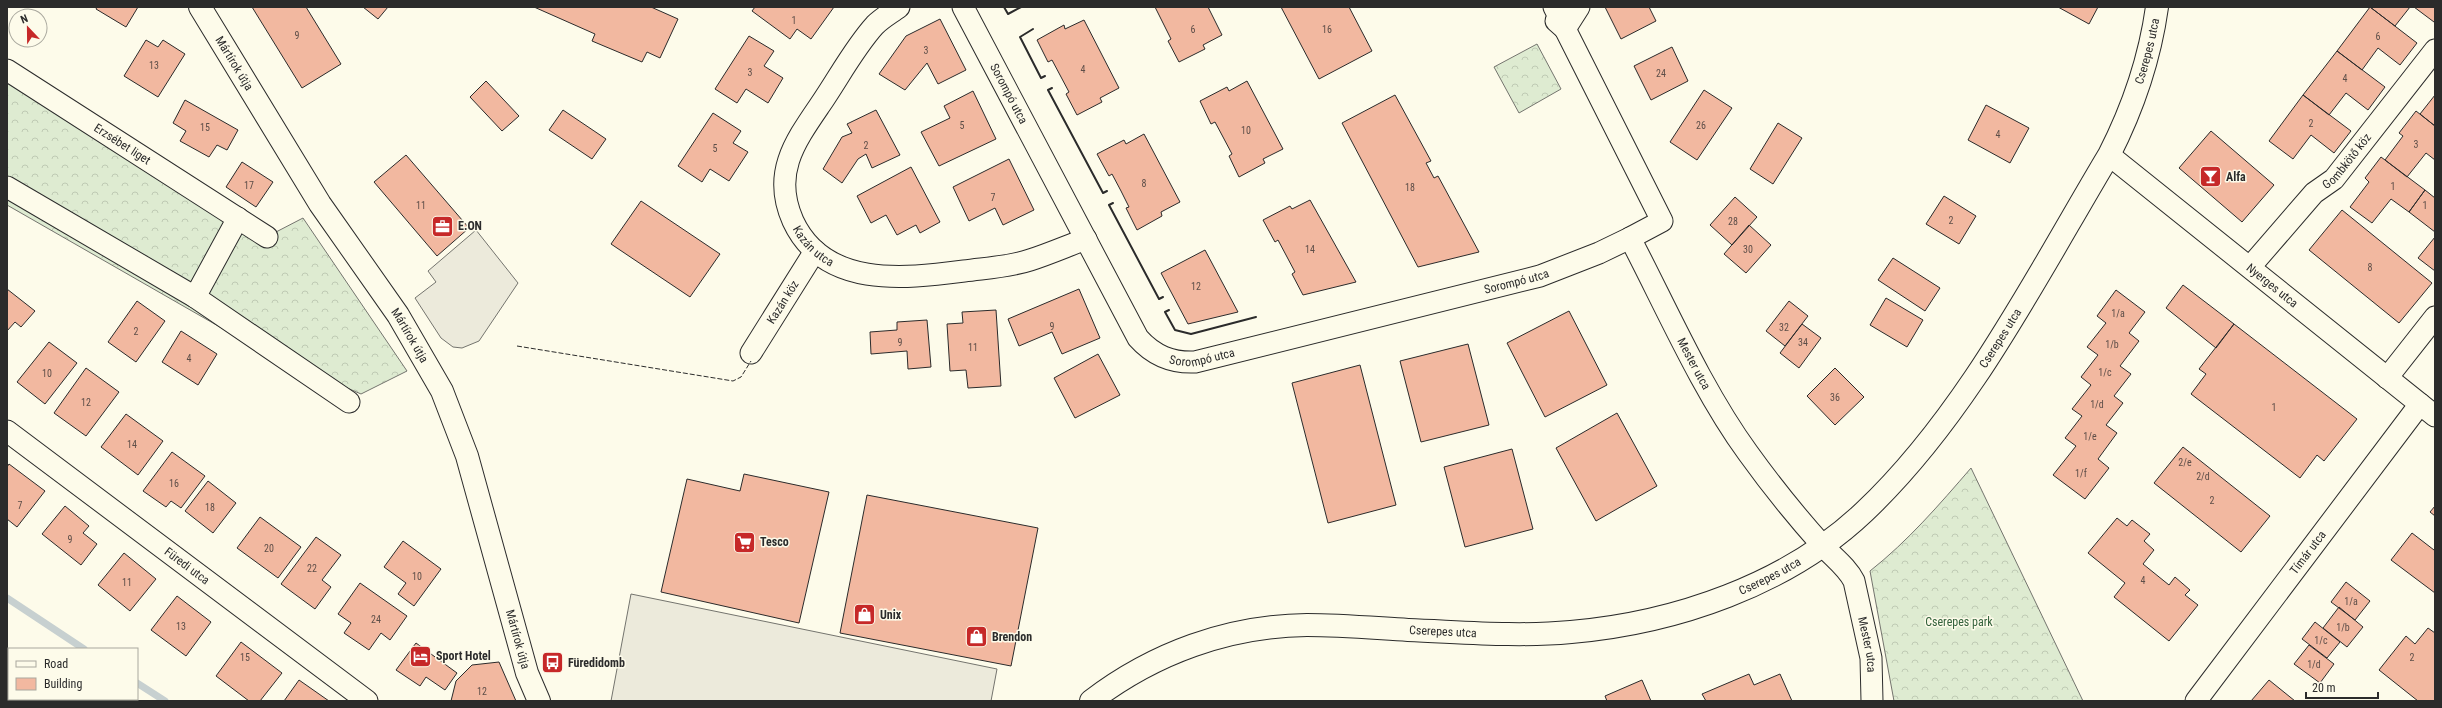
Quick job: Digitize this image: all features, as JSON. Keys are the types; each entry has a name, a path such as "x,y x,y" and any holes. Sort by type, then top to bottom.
{"street":[{"name":"Mártírok útja","path":"200,7 320,204 398,315 442,390 467,456 527,673 539,701"},
{"name":"Kazán utca","path":"899,7 870,32 794,142 785,166 785,189 789,211 798,231 815,251 855,272 876,277 897,278 1013,264 1086,239"},
{"name":"Sorompó utca","path":"963,7 1138,338 1156,354 1181,362 1196,362 1540,276 1599,253 1630,238"},
{"path":"1541,7 1565,29"},
{"path":"1554,7 1662,222 1630,238"},
{"path":"1565,29 1579,7"},
{"name":"Cserepes utca","path":"1091,701 1109,687 1164,656 1214,637 1260,628 1307,625 1513,634 1572,632 1625,624 1675,613 1725,597 1765,579 1823,546 1863,514 1901,474 1940,427 1978,374 2109,155 2122,129 2143,66 2157,7"},
{"name":"Gombkötő köz","path":"2250,267 2314,193 2334,179 2435,50"},
{"name":"Erzsébet liget","path":"7,70 267,237"},
{"name":"Nyerges utca","path":"2109,155 2428,410"},
{"path":"7,187 195,296 349,402"},
{"path":"195,296 238,218"},
{"name":"Mester utca","path":"1630,238 1705,383 1745,449 1767,480 1823,546 1851,574 1854,581 1871,658 1872,701"},
{"name":"Kazán köz","path":"751,353 815,251"},
{"path":"2387,378 2435,317"},
{"name":"Tímár utca","path":"2196,701 2428,410"},
{"name":"Füredi utca","path":"7,431 367,701"}],"green space":[{"path":"1537,44 1561,89 1519,113 1494,67"},
{"path":"7,61 276,232 303,218 407,371 361,394 260,350 7,205"},
{"name":"Cserepes park","path":"1971,468 2083,701 1894,701 1870,571 1910,535"}],"shaded area":[{"path":"476,230 518,283 479,341 462,348 453,347 441,338 415,298 436,282 428,271"},
{"path":"631,594 997,669 991,701 611,701"}],"building":[{"path":"97,7 138,7 126,27 96,9"},
{"path":"252,7 306,7 341,64 302,88"},
{"path":"363,7 388,7 378,19"},
{"path":"534,7 651,7 678,19 660,58 647,52 642,62 592,41 595,34"},
{"path":"755,7 834,7 811,39 797,29 790,39 752,11"},
{"path":"1155,7 1208,7 1222,35 1203,45 1205,49 1179,62 1168,41 1171,39"},
{"path":"1281,7 1349,7 1372,51 1319,79"},
{"path":"1605,7 1649,7 1656,21 1621,39"},
{"path":"2058,7 2098,7 2089,24"},
{"path":"2370,7 2417,43 2400,65 2378,48 2362,70 2337,51"},
{"path":"2370,7 2410,7 2395,26"},
{"path":"2414,7 2435,7 2435,21 2434,22"},
{"path":"940,19 966,70 938,84 927,63 905,90 879,74 906,36"},
{"path":"1084,20 1119,88 1100,98 1102,102 1077,115 1066,94 1069,92 1052,60 1048,62 1037,40 1064,25 1065,29"},
{"path":"749,36 774,51 764,66 783,78 768,103 746,89 737,103 715,89"},
{"path":"146,40 158,47 163,40 185,54 158,97 124,76"},
{"path":"1672,47 1688,81 1651,100 1634,66"},
{"path":"2337,51 2385,87 2368,110 2346,93 2329,115 2303,95"},
{"path":"486,81 519,116 502,131 470,97"},
{"path":"1247,81 1283,149 1263,159 1265,163 1239,177 1229,156 1232,154 1215,122 1211,124 1200,101 1227,87 1229,91"},
{"path":"1704,90 1732,108 1697,160 1670,142"},
{"path":"973,91 996,139 939,166 921,132 950,118 944,106"},
{"path":"1395,95 1431,161 1426,163 1434,178 1438,176 1479,252 1418,267 1342,123"},
{"path":"2303,95 2351,131 2334,153 2311,135 2293,159 2269,141"},
{"path":"2435,95 2435,126 2420,114"},
{"path":"185,100 238,130 227,150 217,145 209,157 180,141 186,131 173,123"},
{"path":"1986,105 2029,128 2010,163 1968,140"},
{"path":"563,110 606,139 592,159 549,130"},
{"path":"876,110 900,155 872,168 866,154 858,159 842,183 823,169 842,137 852,133 847,124"},
{"path":"2416,111 2435,126 2435,160 2426,153 2407,177 2385,160 2403,136 2399,133"},
{"path":"713,113 741,131 733,143 748,152 729,181 710,169 702,182 678,166"},
{"path":"1778,123 1802,138 1773,184 1750,169"},
{"path":"2211,131 2274,185 2242,222 2179,168"},
{"path":"1144,134 1180,202 1161,212 1162,216 1137,230 1126,208 1129,207 1121,191 1112,174 1109,176 1097,154 1124,140 1126,144"},
{"path":"406,155 469,228 437,256 374,182"},
{"path":"2381,157 2425,190 2409,212 2391,199 2372,223 2350,207 2369,182 2365,178"},
{"path":"1009,159 1034,210 1003,225 995,208 969,221 953,187"},
{"path":"242,162 273,182 256,207 226,187"},
{"path":"911,167 940,222 920,233 916,225 897,235 886,215 871,223 857,196"},
{"path":"2425,190 2435,198 2435,232 2409,212"},
{"path":"1944,196 1976,216 1959,244 1926,224"},
{"path":"1735,197 1757,217 1732,245 1710,225"},
{"path":"1310,200 1356,282 1303,295 1292,274 1295,272 1278,240 1275,242 1263,220 1290,206 1292,209"},
{"path":"641,201 720,254 690,297 611,244"},
{"path":"2342,210 2432,283 2399,323 2309,250"},
{"path":"1749,225 1771,245 1746,273 1724,254"},
{"path":"2435,237 2435,271 2418,258"},
{"path":"1205,250 1238,312 1188,324 1161,273"},
{"path":"1893,258 1940,288 1925,311 1878,280"},
{"path":"2183,285 2234,324 2216,348 2166,308"},
{"path":"7,289 35,311 21,327 15,322 7,331"},
{"path":"1079,289 1100,338 1062,354 1052,332 1019,346 1008,319"},
{"path":"2116,290 2145,312 2129,333 2139,341 2120,366 2131,374 2114,396 2123,403 2106,425 2117,433 2098,459 2109,468 2085,499 2053,475 2076,446 2065,438 2082,416 2072,409 2091,385 2081,377 2098,355 2087,347 2106,323 2097,316"},
{"path":"1886,298 1923,320 1907,347 1870,325"},
{"path":"137,301 165,321 136,362 108,342"},
{"path":"1789,301 1808,316 1785,346 1766,331"},
{"path":"996,310 1001,386 968,388 966,370 950,371 947,324 963,323 962,312"},
{"path":"1569,311 1607,385 1545,417 1507,343"},
{"path":"927,320 931,367 908,369 907,351 871,354 870,332 897,330 897,322"},
{"path":"1802,324 1821,338 1799,368 1780,353"},
{"path":"2234,324 2357,419 2324,461 2317,455 2300,478 2191,394 2206,374 2199,369"},
{"path":"181,331 217,354 198,385 162,362"},
{"path":"49,342 77,363 45,404 17,382"},
{"path":"1468,344 1489,425 1421,442 1400,361"},
{"path":"1098,354 1120,395 1075,418 1054,378"},
{"path":"1360,365 1396,505 1328,523 1292,383"},
{"path":"86,368 119,392 86,436 54,413"},
{"path":"1835,368 1864,397 1835,425 1807,396"},
{"path":"1617,413 1657,486 1596,521 1556,448"},
{"path":"126,414 163,441 138,475 101,447"},
{"path":"2183,447 2270,516 2241,552 2154,483"},
{"path":"1512,449 1533,529 1465,547 1444,467"},
{"path":"172,452 205,476 181,508 171,501 166,507 143,491"},
{"path":"9,464 45,491 17,527 7,519 7,467"},
{"name":"Tesco","path":"744,474 829,492 799,623 661,592 687,479 740,491"},
{"path":"208,481 236,503 213,533 185,511"},
{"path":"867,495 1038,528 1011,666 840,633"},
{"path":"65,506 89,526 83,533 97,544 81,565 42,534"},
{"path":"2435,506 2435,516 2430,512"},
{"path":"260,517 301,547 278,578 237,548"},
{"path":"2117,518 2127,526 2132,520 2150,534 2144,541 2154,550 2143,564 2169,585 2175,577 2190,590 2185,595 2198,605 2169,641 2114,597 2125,583 2088,553"},
{"path":"2412,533 2434,550 2435,548 2435,593 2391,560"},
{"path":"316,537 341,555 322,580 331,587 315,609 281,584"},
{"path":"403,541 441,569 414,606 398,594 406,583 384,567"},
{"path":"124,553 156,579 130,611 98,585"},
{"path":"2346,582 2370,601 2355,620 2331,602"},
{"path":"360,583 407,616 390,640 381,633 369,650 344,633 351,623 338,614"},
{"path":"177,596 211,622 186,656 151,630"},
{"path":"2339,607 2363,627 2347,647 2323,628"},
{"path":"2315,622 2340,642 2327,658 2302,639"},
{"path":"2428,628 2435,633 2435,701 2418,701 2379,670 2406,636 2415,644"},
{"path":"241,642 282,673 260,701 249,701 216,676"},
{"name":"Sport Hotel","path":"416,643 457,673 445,690 426,677 420,686 396,670"},
{"path":"2309,645 2334,664 2320,683 2294,664"},
{"path":"499,662 516,701 451,701 456,681 472,665"},
{"path":"1749,674 1754,685 1780,674 1792,701 1706,701 1702,694"},
{"path":"299,680 329,701 284,701"},
{"path":"1642,680 1651,701 1607,701 1605,696"},
{"path":"2269,680 2295,701 2251,701"},
{"path":"132,700 134,701 92,701"}],"waterway":[{"path":"7,598 82,648"},
{"path":"138,684 165,701"}],"fence":[{"path":"517,346 733,381 741,377 751,361"}],"wall":[{"path":"1004,7 1008,14 1021,7"},
{"path":"1033,29 1020,37 1041,78 1045,76"},
{"path":"1052,88 1048,90 1103,193 1107,191"},
{"path":"1113,203 1109,205 1159,299 1163,297"},
{"path":"1169,310 1165,312 1175,330 1191,334 1256,317"}],"place":[{"name":"Alfa","path":"2210,177"},
{"name":"E.ON","path":"442,226"},
{"name":"Tesco","path":"745,542"},
{"name":"Unix","path":"865,615"},
{"name":"Brendon","path":"976,637"},
{"name":"Sport Hotel","path":"420,656"},
{"name":"Füredidomb","path":"552,663"}]}
